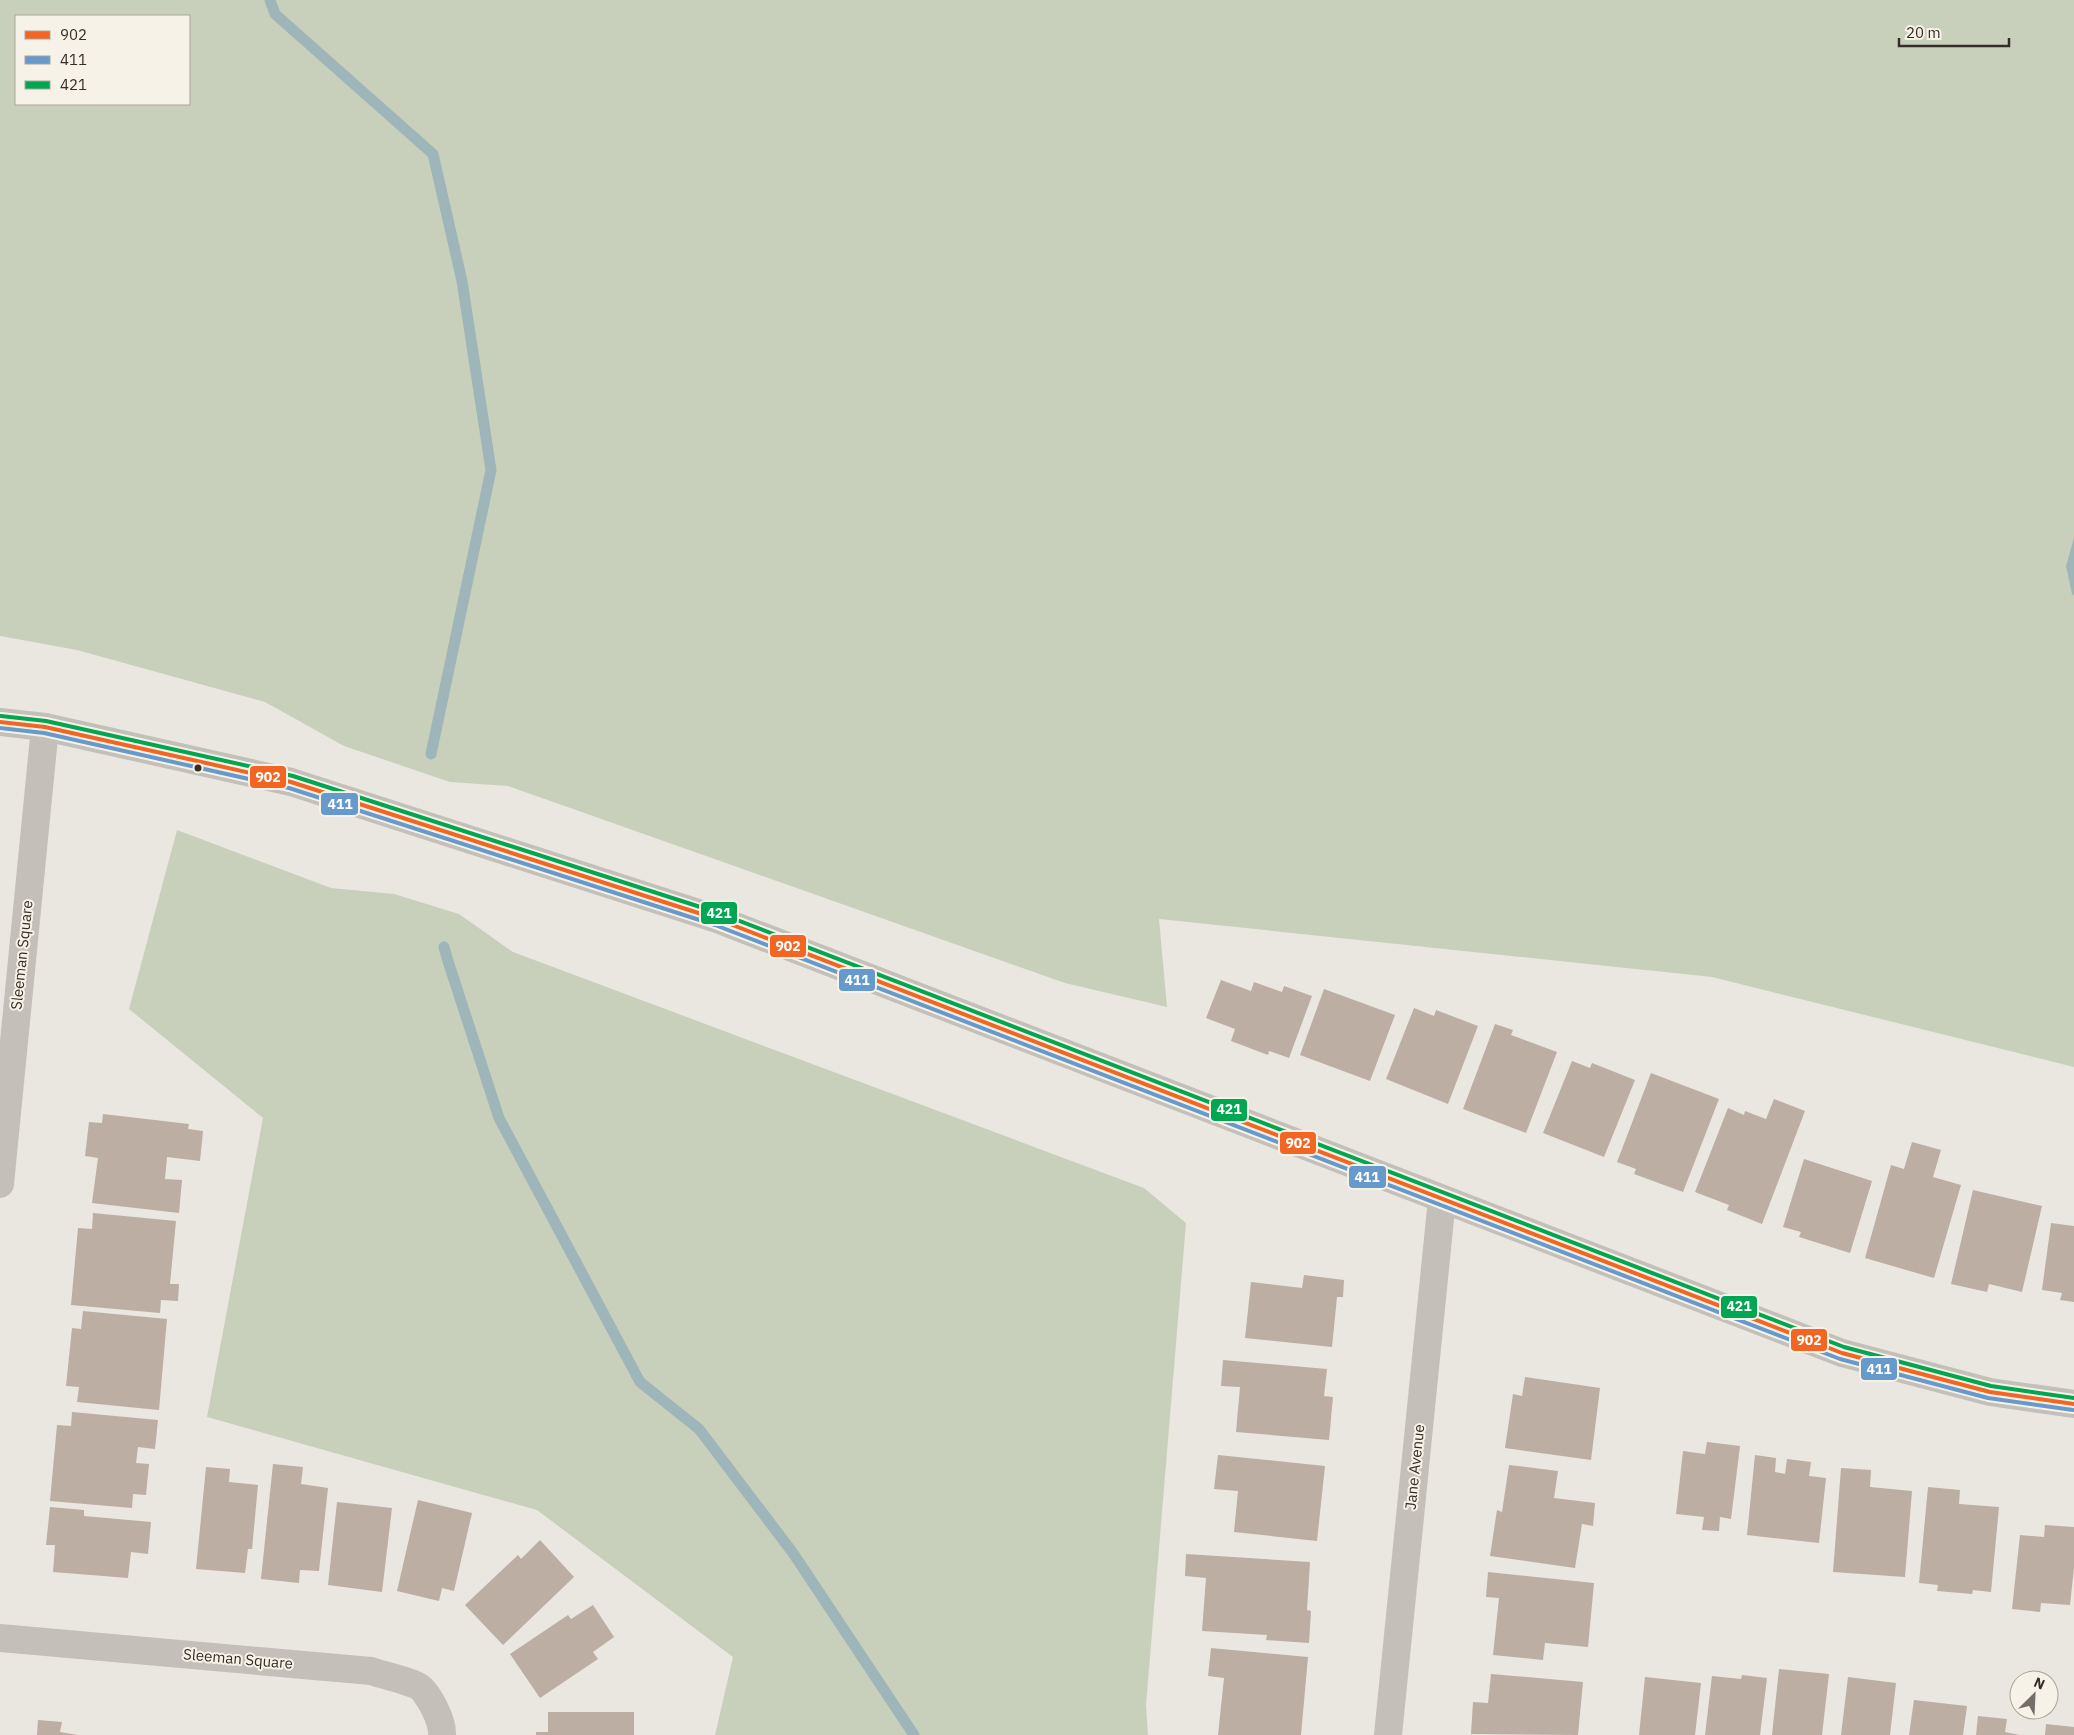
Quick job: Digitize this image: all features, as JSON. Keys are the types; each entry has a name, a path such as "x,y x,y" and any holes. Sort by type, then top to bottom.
{"street":[{"path":"0,722 44,727 291,782 717,919 1842,1353 1990,1392 2074,1404"},
{"name":"Sleeman Square","path":"0,1184 44,727"},
{"name":"Jane Avenue","path":"1388,1735 1442,1199"},
{"name":"Sleeman Square","path":"0,1638 371,1671 418,1686 434,1706 442,1735"}],"green space":[{"path":"0,0 2074,0 2074,1067 1712,977 1159,919 1167,1007 1065,983 508,786 450,782 344,746 265,702 77,650 0,636"},
{"path":"177,830 331,888 394,894 459,914 513,952 1144,1188 1186,1223 1146,1705 1148,1735 715,1735 733,1657 537,1510 207,1417 263,1118 129,1009"}],"water":[{"path":"2074,538 2074,596 2066,566"}],"building":[{"path":"1221,980 1251,991 1254,982 1282,992 1284,986 1312,996 1289,1058 1269,1051 1268,1055 1231,1041 1235,1029 1206,1018"},
{"path":"1324,989 1395,1015 1370,1081 1300,1055"},
{"path":"1414,1008 1434,1016 1436,1010 1478,1026 1448,1104 1386,1079"},
{"path":"1495,1024 1513,1030 1511,1035 1557,1052 1526,1133 1463,1109"},
{"path":"1572,1061 1590,1068 1592,1063 1635,1080 1604,1157 1543,1133"},
{"path":"1651,1073 1719,1099 1683,1192 1634,1174 1636,1169 1617,1162"},
{"path":"1774,1099 1805,1111 1762,1224 1727,1210 1729,1205 1695,1192 1728,1108 1744,1115 1745,1111 1766,1119"},
{"path":"103,1114 189,1124 188,1129 203,1131 200,1161 167,1157 165,1179 182,1180 179,1213 92,1203 98,1158 85,1156 89,1122 102,1123"},
{"path":"1912,1142 1941,1150 1933,1177 1961,1185 1934,1278 1865,1258 1891,1165 1904,1169"},
{"path":"1804,1159 1872,1181 1850,1253 1799,1237 1801,1232 1783,1227"},
{"path":"1973,1190 2042,1206 2022,1292 1989,1284 1987,1292 1951,1284"},
{"path":"93,1213 176,1221 170,1284 179,1284 178,1301 161,1300 160,1313 71,1305 78,1228 92,1229"},
{"path":"2051,1223 2074,1226 2074,1302 2060,1300 2062,1293 2042,1290"},
{"path":"1304,1275 1344,1280 1343,1297 1337,1297 1332,1347 1245,1338 1251,1282 1302,1288"},
{"path":"83,1311 167,1319 159,1410 77,1402 79,1387 66,1386 72,1328 81,1329"},
{"path":"1223,1360 1327,1369 1324,1396 1333,1397 1329,1440 1236,1432 1240,1387 1221,1386"},
{"path":"1525,1377 1600,1388 1591,1460 1505,1448 1513,1394 1522,1396"},
{"path":"72,1412 158,1420 155,1449 138,1447 136,1463 149,1464 146,1495 133,1494 132,1508 50,1501 57,1425 71,1426"},
{"path":"1707,1442 1740,1446 1731,1519 1720,1517 1719,1531 1702,1530 1704,1517 1676,1514 1683,1451 1705,1454"},
{"path":"1218,1455 1325,1466 1317,1541 1234,1532 1238,1491 1214,1489"},
{"path":"1755,1455 1776,1458 1775,1472 1785,1474 1787,1459 1811,1462 1809,1476 1826,1478 1819,1543 1747,1535"},
{"path":"273,1464 303,1467 301,1484 328,1488 319,1571 300,1570 299,1583 261,1579"},
{"path":"1509,1465 1558,1471 1554,1498 1595,1503 1593,1526 1582,1524 1575,1568 1490,1556 1497,1510 1502,1512"},
{"path":"206,1467 230,1469 229,1482 258,1485 252,1549 248,1549 245,1573 196,1569"},
{"path":"1841,1468 1871,1470 1870,1487 1912,1491 1905,1577 1833,1572"},
{"path":"1928,1487 1960,1490 1959,1504 1999,1507 1991,1592 1973,1590 1972,1594 1937,1591 1938,1585 1919,1583"},
{"path":"418,1500 472,1513 454,1591 442,1588 439,1601 397,1591"},
{"path":"337,1502 392,1508 382,1592 328,1585"},
{"path":"50,1507 84,1510 84,1516 151,1522 148,1554 131,1552 128,1578 53,1572 55,1545 46,1545"},
{"path":"2045,1525 2074,1527 2074,1568 2070,1605 2041,1603 2040,1612 2012,1609 2020,1535 2044,1537"},
{"path":"540,1540 574,1577 503,1645 465,1605 518,1555 521,1559"},
{"path":"1186,1554 1310,1562 1307,1610 1311,1611 1309,1643 1266,1640 1267,1635 1202,1631 1206,1578 1185,1576"},
{"path":"1488,1572 1594,1583 1588,1647 1545,1643 1543,1660 1493,1655 1499,1598 1486,1597"},
{"path":"593,1605 614,1637 593,1652 598,1659 540,1698 510,1654 568,1615 571,1619"},
{"path":"1211,1648 1308,1657 1301,1735 1218,1735 1224,1678 1208,1676"},
{"path":"1779,1669 1829,1674 1822,1735 1772,1735"},
{"path":"1491,1674 1583,1682 1578,1735 1471,1734 1473,1702 1488,1703"},
{"path":"1742,1675 1767,1678 1760,1735 1705,1735 1712,1676 1741,1679"},
{"path":"1645,1677 1701,1683 1695,1735 1639,1735"},
{"path":"1848,1677 1896,1683 1890,1735 1841,1735"},
{"path":"1914,1700 1967,1706 1963,1735 1909,1735"},
{"path":"548,1712 634,1712 634,1735 536,1735 536,1732 548,1732"},
{"path":"1978,1716 2007,1719 2005,1732 2020,1735 1976,1735"},
{"path":"38,1720 62,1722 60,1732 78,1735 37,1735"},
{"path":"2046,1724 2074,1727 2074,1735 2045,1735"}],"waterway":[{"path":"270,0 275,14 433,154 462,281 491,470 431,754"},
{"path":"444,947 499,1118 640,1382 699,1429 793,1553 914,1735"}],"transit line":[{"name":"421","path":"1,716 46,721 293,776 719,913 1844,1347 1991,1386 2074,1398"},
{"name":"902","path":"0,722 45,727 291,782 717,919 1842,1353 1990,1392 2074,1404"},
{"name":"411","path":"0,728 44,733 289,788 715,925 1840,1359 1988,1398 2073,1410"}]}
